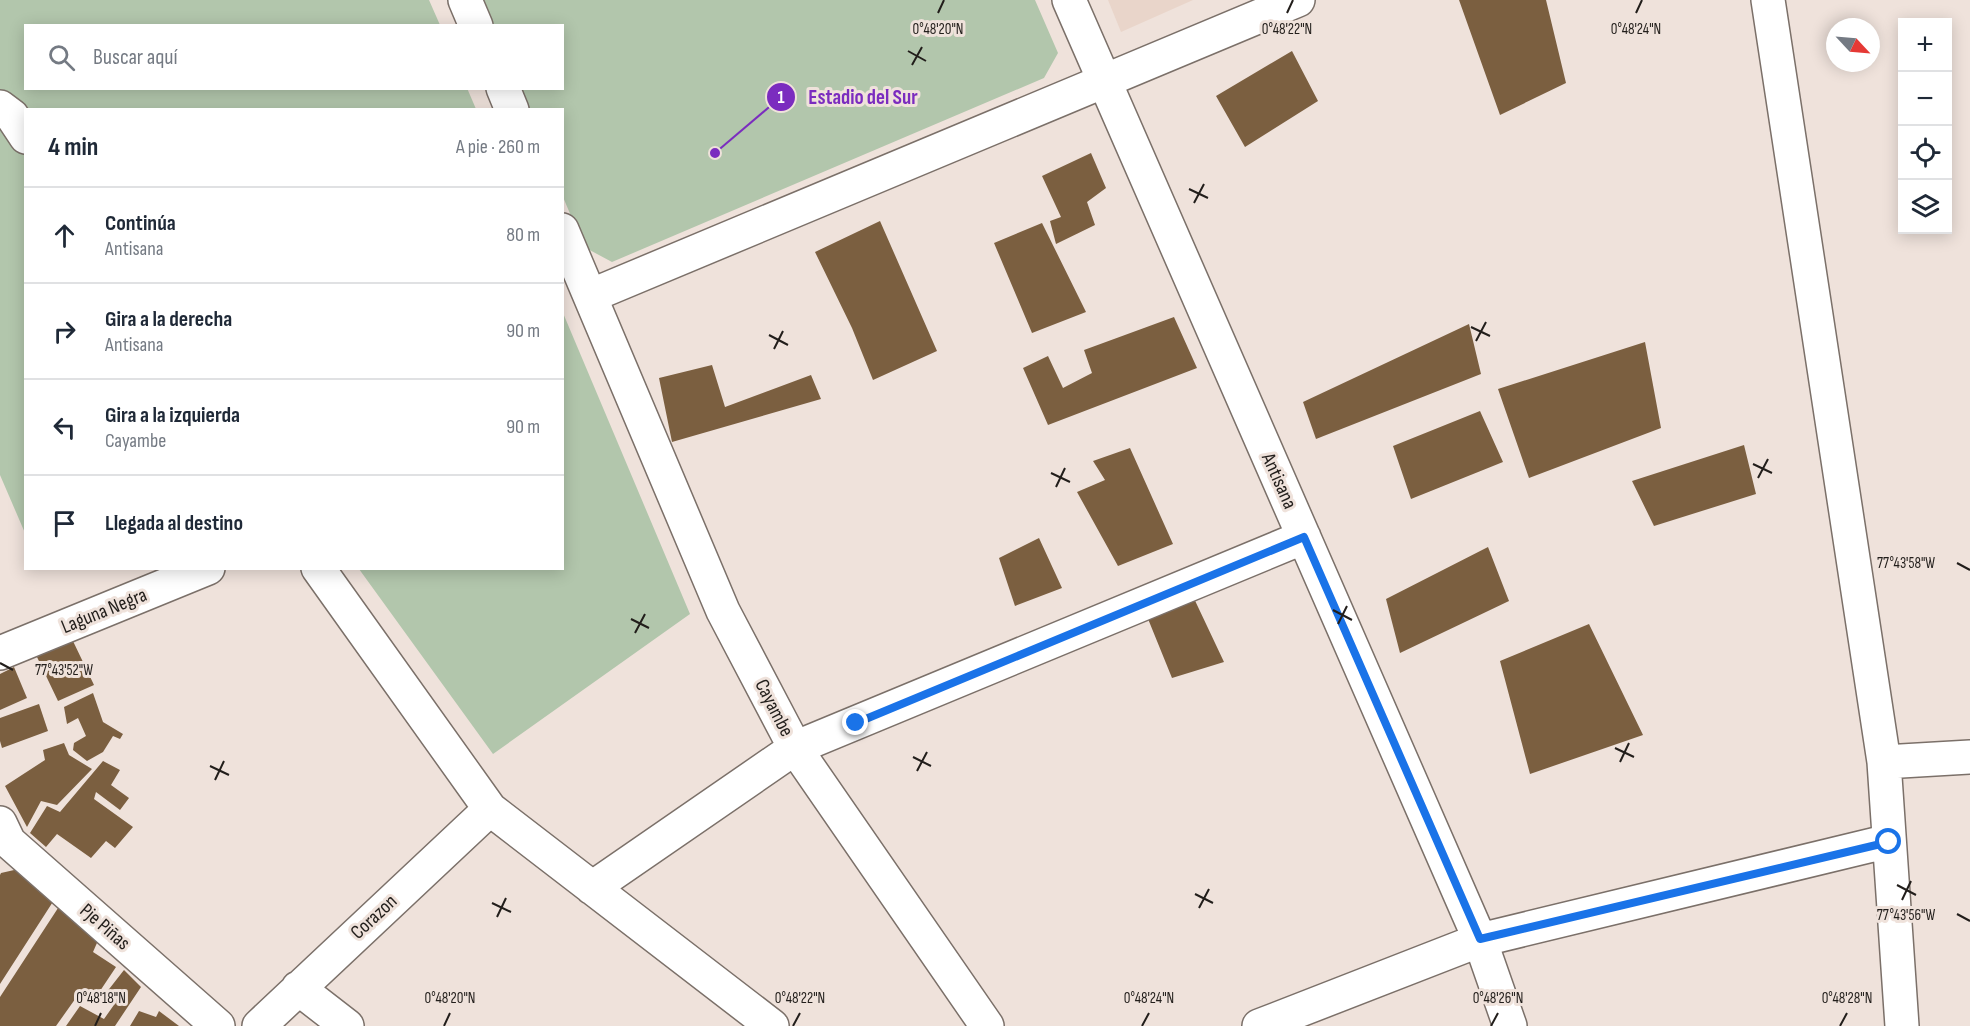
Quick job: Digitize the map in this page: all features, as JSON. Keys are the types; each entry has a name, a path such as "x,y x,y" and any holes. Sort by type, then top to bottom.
{"street":[{"path":"465,0 475,24"},
{"name":"Antisana","path":"1069,0 1480,939 1510,1026"},
{"path":"590,296 1298,0"},
{"path":"1768,0 1884,762 1902,1026"},
{"path":"504,90 511,108"},
{"path":"0,107 12,116 24,134"},
{"name":"Cayambe","path":"564,235 723,610 795,748 1304,537"},
{"name":"Laguna Negra","path":"0,653 203,570"},
{"path":"319,570 490,809 772,1026"},
{"path":"592,888 795,748 987,1026"},
{"path":"1884,762 1970,757"},
{"name":"Corazon","path":"259,1026 490,809"},
{"name":"Pje Piñas","path":"3,837 218,1026"},
{"path":"1259,1026 1480,939 1889,842"},
{"path":"297,988 347,1026"}],"shaded area":[{"path":"1108,0 1193,0 1121,32"}],"green space":[{"path":"0,0 429,0 440,24 24,24 24,90 468,90 476,108 24,108 24,531 0,475"},
{"path":"479,0 1035,0 1058,53 1044,78 612,262 584,247 564,199 564,108 525,108 516,90 564,90 564,24 490,24"},
{"path":"564,315 690,614 493,754 360,570 564,570"}],"building":[{"path":"1459,0 1546,0 1566,83 1500,115"},
{"path":"1292,51 1318,101 1245,147 1216,96"},
{"path":"1091,153 1106,188 1087,202 1095,225 1056,244 1050,221 1061,217 1042,176"},
{"path":"880,221 937,351 873,380 852,328 815,252"},
{"path":"1042,223 1086,312 1032,333 994,243"},
{"path":"1174,317 1197,368 1048,425 1023,368 1048,356 1063,388 1092,373 1084,350"},
{"path":"1469,324 1481,374 1316,439 1303,402"},
{"path":"1645,342 1661,428 1529,478 1498,389"},
{"path":"712,365 725,407 811,375 821,399 672,442 659,378"},
{"path":"1480,411 1503,462 1411,499 1393,446"},
{"path":"1744,445 1756,494 1654,526 1632,481"},
{"path":"1130,448 1173,544 1118,566 1077,492 1105,480 1093,461"},
{"path":"1039,538 1062,588 1015,606 999,558"},
{"path":"1488,547 1509,601 1400,653 1386,599"},
{"path":"1190,590 1224,662 1172,678 1144,609"},
{"path":"1589,624 1643,735 1530,774 1500,661"},
{"path":"72,639 94,685 58,701 37,657"},
{"path":"14,667 27,698 0,710 0,674"},
{"path":"93,693 103,722 123,734 120,739 113,736 103,752 87,761 73,750 74,743 86,736 78,718 67,724 64,707"},
{"path":"39,704 48,731 2,748 0,718"},
{"path":"64,743 69,755 92,769 57,805 41,801 27,827 5,786 45,760 43,750"},
{"path":"103,761 120,770 111,785 129,798 120,810 96,792 94,799 133,827 115,848 106,841 91,858 57,834 46,847 30,833 47,806 60,812"},
{"path":"23,868 56,897 0,984 0,875"},
{"path":"60,905 100,936 93,952 116,967 92,1003 78,995 56,1026 0,1026 0,997"},
{"path":"124,970 141,987 115,1026 66,1026 80,1006 104,1019 116,1002 106,993"},
{"path":"139,1011 156,1017 159,1011 179,1026 130,1026"}],"place":[{"name":"Estadio del Sur","path":"715,153"}],"route":[{"path":"856,723 1304,537 1480,939 1889,842"}]}
